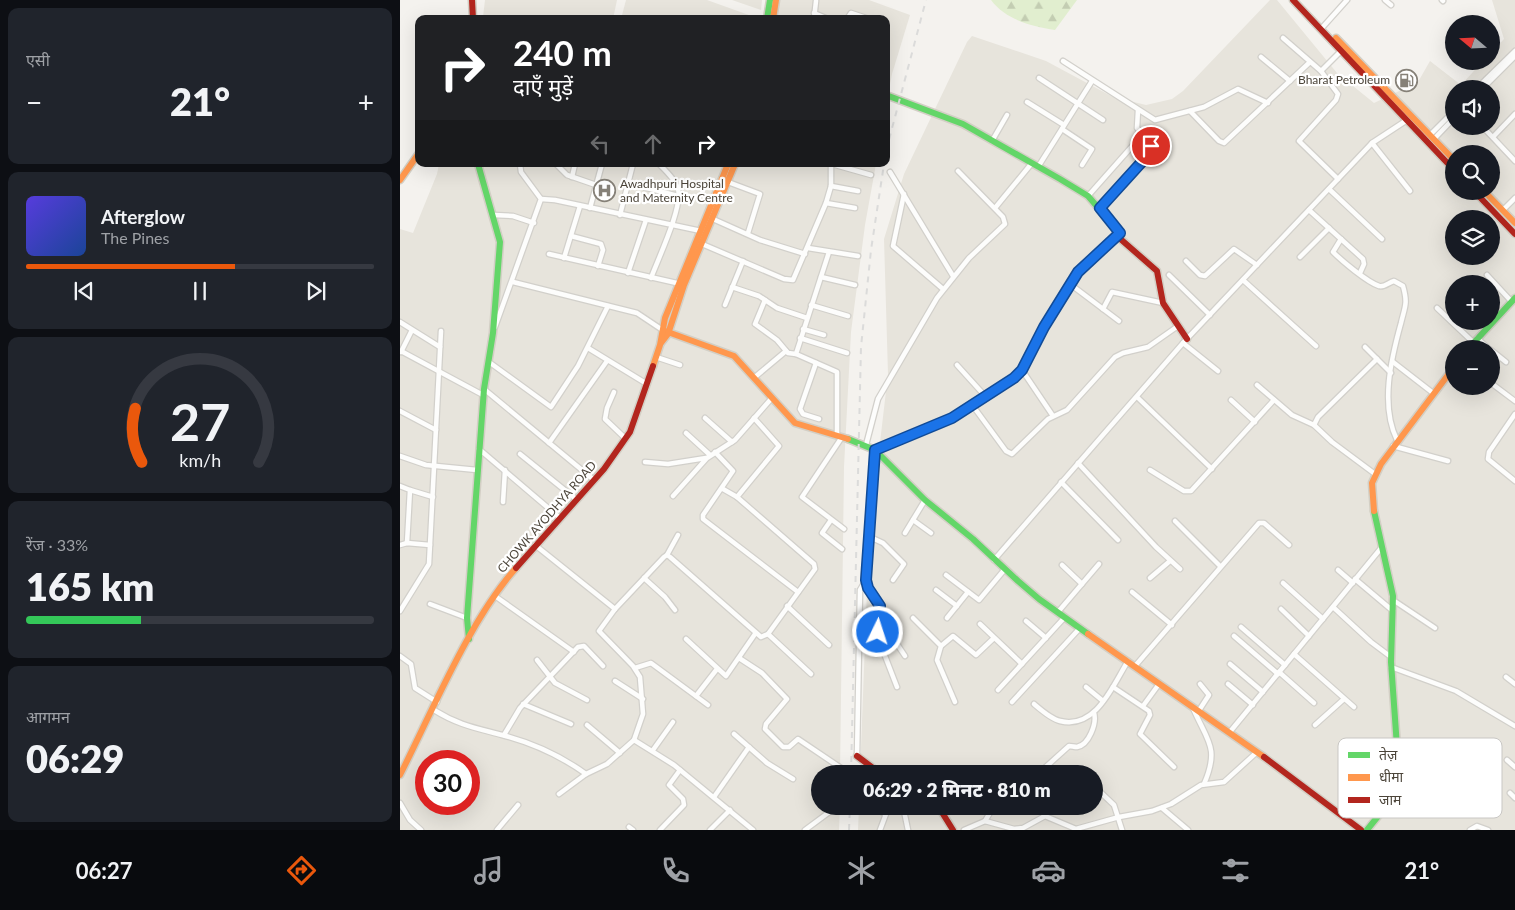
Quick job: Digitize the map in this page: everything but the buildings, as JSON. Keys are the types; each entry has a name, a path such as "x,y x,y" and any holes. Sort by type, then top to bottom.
{"main road":[{"path":"472,0 472,15"},
{"path":"768,15 770,0"},
{"path":"774,15 776,0"},
{"path":"1293,0 1445,151"},
{"path":"1299,0 1342,51 1445,160"},
{"path":"875,450 935,427 973,406 1022,370 1044,327 1070,284 1086,264 1120,233 1088,196 1032,163 940,114 890,96"},
{"path":"400,180 415,159"},
{"path":"468,639 467,618 477,470 484,392 493,333 500,242 494,215 479,167"},
{"path":"660,345 661,329 704,232 727,167"},
{"path":"660,345 668,334 681,284 702,244 704,232 714,219 734,167"},
{"path":"1483,200 1515,234"},
{"path":"1493,200 1515,223"},
{"path":"1117,236 1157,271 1163,303 1185,341"},
{"path":"1500,313 1513,300"},
{"path":"661,329 668,334 726,352 741,361 771,399 795,423 866,445 875,450 925,500 974,539 1004,569 1058,612 1257,752 1338,813"},
{"path":"1475,340 1484,330"},
{"name":"CHOWK AYODHYA ROAD","path":"400,775 468,639 495,596 535,545 577,500 626,439 660,345"},
{"path":"1396,738 1391,667 1393,600 1371,494 1375,474 1395,443 1445,378"},
{"path":"857,756 869,765"},
{"path":"943,815 950,829"},
{"path":"1345,818 1361,830"},
{"path":"1367,830 1378,818"}],"street":[{"path":"1322,27 1347,0"},
{"path":"1385,0 1391,5"},
{"path":"814,15 816,1"},
{"path":"1282,38 1321,71 1338,96 1299,141 1338,179"},
{"path":"1321,71 1342,51"},
{"path":"1485,80 1515,51"},
{"path":"1491,80 1515,56"},
{"path":"1261,57 1290,81"},
{"path":"1063,61 1138,110 1159,121 1174,113 1204,107 1238,89 1268,103"},
{"path":"1190,111 1219,141 1224,142 1310,62"},
{"path":"1039,78 1103,120"},
{"path":"1038,167 1092,81"},
{"path":"1027,102 1092,149 1082,166"},
{"path":"1100,208 1149,154 1151,146 1137,128 1138,110"},
{"path":"1515,114 1493,137 1515,161"},
{"path":"992,141 1007,115"},
{"path":"994,560 1185,341 1372,143 1408,119"},
{"path":"1432,137 1445,122"},
{"path":"1432,137 1445,126"},
{"path":"1088,196 1142,135"},
{"path":"1372,143 1410,191"},
{"path":"995,208 1032,163"},
{"path":"520,167 521,172 541,199 555,200 704,232"},
{"path":"558,167 572,178 596,185"},
{"path":"572,178 574,167"},
{"path":"590,208 601,167"},
{"path":"620,215 632,167"},
{"path":"650,278 672,225 678,196 677,186 662,167"},
{"path":"702,244 789,281 795,278 826,203 831,186 832,167"},
{"path":"844,167 871,175"},
{"path":"860,171 861,167"},
{"path":"866,445 878,399 943,289 969,258 1003,227 1005,221 995,208 958,171"},
{"path":"890,172 954,276"},
{"path":"729,179 760,194 748,233"},
{"path":"628,183 678,196"},
{"path":"831,186 858,191"},
{"path":"1329,189 1382,239"},
{"path":"904,194 893,246 943,289"},
{"path":"1503,210 1515,198"},
{"path":"493,333 513,282 541,199"},
{"path":"826,203 855,208"},
{"path":"564,258 580,206"},
{"path":"1309,210 1364,261 1360,273"},
{"path":"494,215 513,216 534,223"},
{"path":"714,219 760,240 805,254"},
{"path":"628,273 646,220"},
{"path":"1300,257 1329,228"},
{"path":"571,236 601,244 603,250 598,266"},
{"path":"1341,240 1333,252 1360,273 1378,286 1384,286 1394,281 1403,286 1407,302 1393,362 1388,402 1388,419 1395,443 1448,461"},
{"path":"808,248 858,256"},
{"path":"1186,261 1200,275 1205,276 1234,249 1257,266"},
{"path":"796,354 829,252"},
{"path":"548,254 681,284"},
{"path":"725,305 743,261"},
{"path":"1169,275 1210,315"},
{"path":"821,277 855,285"},
{"path":"1243,280 1316,346"},
{"path":"513,282 637,313 661,329"},
{"path":"1070,284 1119,321"},
{"path":"732,287 759,296 777,308 807,318"},
{"path":"1500,288 1513,300"},
{"path":"1103,308 1112,292 1163,303"},
{"path":"764,300 754,324 776,340 786,351 835,370 838,374 839,436 802,497 844,529"},
{"path":"811,305 848,316"},
{"path":"489,362 551,406 588,348 608,306"},
{"path":"1437,308 1475,340"},
{"path":"400,322 440,347"},
{"path":"973,406 1006,450 1012,454 1053,416 1062,414 1074,404 1118,355 1148,347 1178,326"},
{"path":"803,329 824,335"},
{"path":"412,330 401,352 439,372 484,392 594,480"},
{"path":"400,611 427,568 435,465 441,331"},
{"path":"800,338 847,353"},
{"path":"1185,341 1218,371"},
{"path":"1365,347 1391,373"},
{"path":"588,348 607,361 648,381"},
{"path":"755,377 786,351"},
{"path":"656,357 680,365"},
{"path":"1500,358 1506,362"},
{"path":"1314,425 1318,417 1377,360"},
{"path":"550,443 607,361"},
{"path":"1393,362 1433,393"},
{"path":"816,363 800,409 803,414 819,419"},
{"path":"957,365 986,397"},
{"path":"1022,370 1053,416"},
{"path":"1257,385 1297,418 1314,425 1332,442 1375,474"},
{"path":"1500,390 1515,401"},
{"path":"614,392 607,408 605,419 626,439"},
{"path":"1137,397 1212,469"},
{"path":"673,496 711,455 732,442 771,399"},
{"path":"1231,400 1255,422"},
{"path":"1150,470 1188,492 1212,469 1274,400"},
{"path":"400,411 436,430"},
{"path":"1515,414 1489,452 1488,459 1515,481"},
{"path":"705,418 732,442"},
{"path":"737,497 779,446 754,418"},
{"path":"686,433 711,455 734,471 723,489 702,514 703,519 798,592"},
{"path":"479,449 560,518"},
{"path":"875,450 866,580 868,588 880,606 875,616 878,632 897,687"},
{"path":"520,454 577,500"},
{"path":"645,462 674,463 711,455"},
{"path":"400,456 435,465 477,470"},
{"path":"1078,463 1170,561 1180,569"},
{"path":"503,502 505,470"},
{"path":"1061,482 1118,540"},
{"path":"400,486 433,497"},
{"path":"667,555 755,634 761,637 768,634 816,566 737,497 723,489"},
{"path":"407,543 410,490"},
{"path":"905,533 925,500"},
{"path":"831,520 822,533 842,548"},
{"path":"913,520 931,533"},
{"path":"1175,521 1220,566"},
{"path":"1134,666 1172,625 1220,566 1262,522 1289,545"},
{"path":"559,794 586,774 607,764 634,740 643,714 640,677 635,668 599,631 615,609 667,555 678,535"},
{"path":"870,537 882,543 904,564 892,580"},
{"path":"400,545 407,543 430,545"},
{"path":"535,545 615,609"},
{"path":"1229,733 1383,545"},
{"path":"1150,578 1170,561"},
{"path":"1058,612 1099,564"},
{"path":"1062,565 1082,584"},
{"path":"946,575 976,599 982,599 1004,569"},
{"path":"1338,570 1393,611"},
{"path":"644,578 665,597 675,610"},
{"path":"857,756 860,590 866,580"},
{"path":"1283,583 1323,619"},
{"path":"936,590 957,606"},
{"path":"947,618 968,592"},
{"path":"1132,592 1172,625"},
{"path":"495,596 574,652"},
{"path":"1393,600 1435,628"},
{"path":"430,604 467,618"},
{"path":"787,606 829,645"},
{"path":"1333,607 1371,642 1391,657"},
{"path":"1281,610 1309,636"},
{"path":"998,690 1065,617"},
{"path":"913,618 941,646"},
{"path":"1026,621 1046,638"},
{"path":"980,624 1022,664"},
{"path":"1241,627 1285,665"},
{"path":"1012,702 1080,628"},
{"path":"878,632 887,629 905,656"},
{"path":"686,639 726,676 755,634"},
{"path":"768,634 812,674"},
{"path":"955,702 937,660 941,646 953,636 976,655 994,638"},
{"path":"1234,636 1314,703"},
{"path":"504,735 523,704 578,647 584,646 603,666"},
{"path":"1294,654 1354,707"},
{"path":"400,656 411,664 415,688 438,702"},
{"path":"739,658 762,673 787,699 766,724 765,729 784,747 789,747 798,739 837,765"},
{"path":"537,660 549,677 560,687 587,700"},
{"path":"1034,704 1062,722 1081,719 1094,713 1128,662"},
{"path":"635,668 651,663 708,705"},
{"path":"1230,664 1263,692"},
{"path":"1391,667 1456,691 1515,726"},
{"path":"696,696 717,669"},
{"path":"1506,676 1515,684"},
{"path":"615,681 643,699"},
{"path":"1143,706 1159,684"},
{"path":"1200,684 1209,695 1196,710 1212,751 1211,767 1204,784"},
{"path":"1228,684 1253,705"},
{"path":"1086,687 1103,701"},
{"path":"1113,687 1143,706 1150,713 1140,734 1174,767"},
{"path":"1315,725 1344,699"},
{"path":"523,704 571,724"},
{"path":"434,710 458,724 504,735 545,750 586,774"},
{"path":"1048,765 1069,746 1077,746 1083,743 1095,726 1094,713"},
{"path":"653,750 674,722"},
{"path":"587,725 620,753"},
{"path":"734,734 767,763 793,779"},
{"path":"634,740 653,750 680,770 753,830"},
{"path":"714,798 749,747"},
{"path":"984,821 1019,829 1045,816 1076,829 1118,817 1162,808 1204,784 1224,782 1257,752"},
{"path":"1507,760 1515,766"},
{"path":"660,830 684,805 683,799 669,785 680,770"},
{"path":"1510,793 1515,798"},
{"path":"1103,794 1111,800 1122,830"},
{"path":"400,803 415,825 421,830"},
{"path":"497,830 518,805"},
{"path":"1162,808 1188,830"},
{"path":"710,830 730,810"},
{"path":"806,830 825,815"},
{"path":"880,830 885,815"},
{"path":"905,815 908,830"},
{"path":"964,830 984,821 988,815"},
{"path":"411,830 415,825"},
{"path":"1470,830 1477,826 1488,830"}],"shaded area":[{"path":"485,0 617,0 614,15 483,15"},
{"path":"626,0 707,0 749,15 622,15"},
{"path":"732,0 762,0 761,10"},
{"path":"779,0 869,0 910,15 890,84 890,15 776,15"},
{"path":"1270,0 1277,0 1337,73 1374,103 1418,82 1430,61 1455,80 1445,80 1445,135 1500,135 1500,80 1466,80 1475,70 1500,70 1500,43 1504,39 1500,26 1500,15 1497,15 1492,0 1515,0 1515,830 858,830 859,815 1103,815 1103,765 860,765 869,537 888,374 884,239 904,174 967,42 972,36 1046,61 1113,97 1146,105 1172,99 1183,91"},
{"path":"438,167 875,167 865,225 851,332 844,467 840,765 811,765 811,815 840,815 839,830 400,830 400,229 413,233"}],"green space":[{"path":"991,0 1077,0 1055,30 1020,21 1004,13"}],"railway":[{"path":"890,136 926,0"},
{"path":"851,765 861,347 871,250 884,167"},
{"path":"849,830 850,815"}],"traffic: fast":[{"path":"768,15 770,0"},
{"path":"890,97 963,124 1088,196 1120,233 1078,272 1065,293"},
{"path":"469,639 467,618 484,389 493,333 500,242 479,167"},
{"path":"1476,340 1515,298"},
{"path":"848,439 875,450 925,500 973,539 1018,581 1039,599 1088,634"},
{"path":"1374,511 1393,596 1391,662 1396,738"},
{"path":"1367,830 1377,818"}],"traffic: slow":[{"path":"774,15 776,0"},
{"path":"1336,38 1445,151"},
{"path":"400,180 415,159"},
{"path":"653,366 660,345 665,318 727,167"},
{"path":"661,343 668,334 684,285 734,167"},
{"path":"1493,200 1515,223"},
{"path":"875,450 952,418 1014,379 1026,364 1044,327 1065,293"},
{"path":"665,331 734,356 795,423 848,439"},
{"path":"1374,511 1372,483 1381,464 1445,379"},
{"path":"400,775 467,640 499,589 516,568"},
{"path":"1088,634 1264,757"}],"traffic: jam":[{"path":"472,0 473,15"},
{"path":"1293,0 1445,160"},
{"path":"1483,200 1515,234"},
{"path":"1117,236 1157,271 1163,303 1187,339"},
{"path":"516,568 604,469 630,432 653,366"},
{"path":"857,756 869,765"},
{"path":"1264,757 1338,813"},
{"path":"944,815 953,830"},
{"path":"1345,818 1361,830"}],"place":[{"name":"Bharat Petroleum","path":"1406,80"},
{"name":"Awadhpuri Hospital and Maternity Centre","path":"604,191"}],"route":[{"path":"878,632 875,613 879,610 880,606 866,584 875,450 895,440 935,427 952,418 994,392 1022,370 1044,327 1078,272 1120,233 1114,228 1100,208 1149,154 1151,146"}]}
